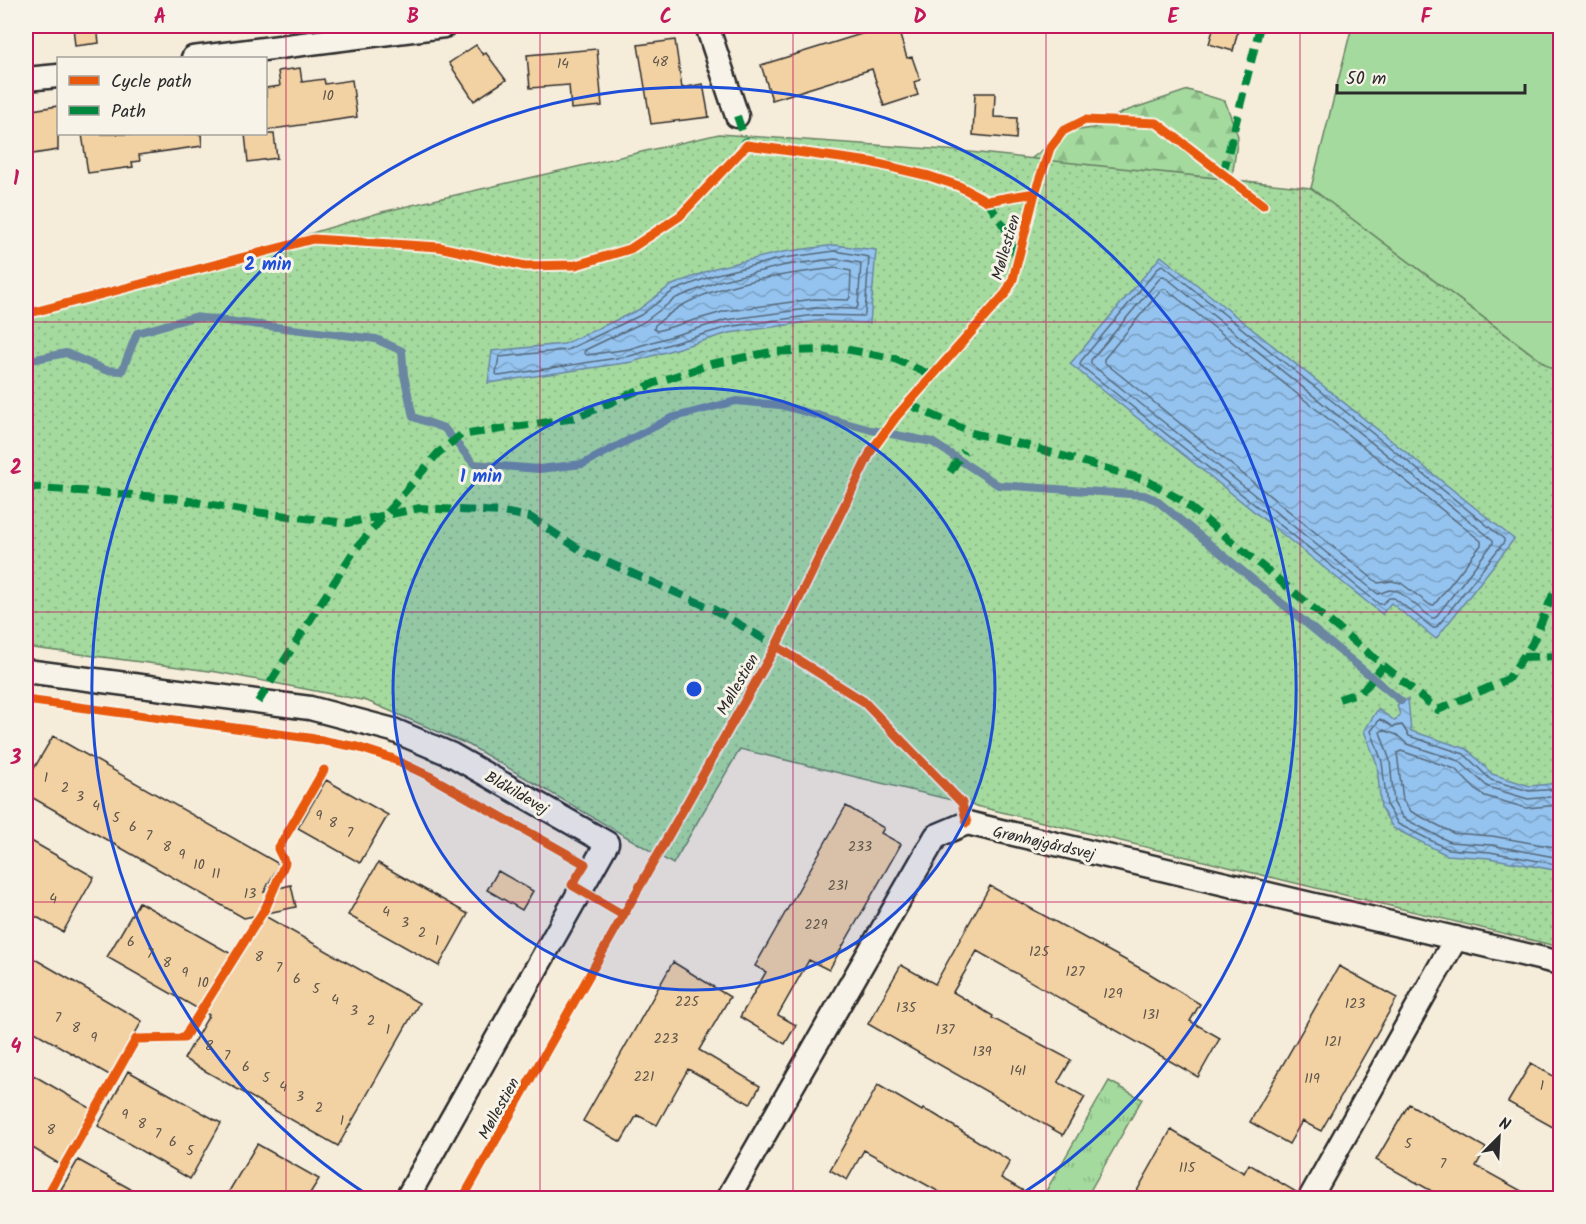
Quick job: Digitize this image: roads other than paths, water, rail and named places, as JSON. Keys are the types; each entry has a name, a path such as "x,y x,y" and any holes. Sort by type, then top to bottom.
{"street":[{"path":"201,57 444,26"},
{"path":"707,26 737,116"},
{"path":"26,79 57,76"},
{"name":"Blåkildevej","path":"26,671 310,708 393,730 452,755 607,843 407,1198"},
{"name":"Grønhøjgårdsvej","path":"728,1198 936,836 968,824 1560,963"},
{"path":"1310,1198 1456,938"}],"water":[{"path":"835,245 876,250 870,323 816,321 729,333 632,362 488,383 492,351 564,344 638,310 670,286 715,268 783,252"},
{"path":"1161,256 1514,539 1436,639 1391,603 1382,614 1070,364"},
{"path":"1408,699 1411,731 1467,749 1492,774 1530,786 1560,783 1560,871 1489,858 1447,855 1393,828 1381,808 1377,764 1364,731 1378,709 1395,721 1400,715 1397,705"}],"waterway":[{"path":"26,361 66,353 105,370 122,371 137,333 194,317 376,339 402,351 404,375 413,417 444,428 474,464 539,469 583,464 671,418 736,401 780,405 871,430 932,442 998,485 1144,495 1156,500 1401,701"}]}
